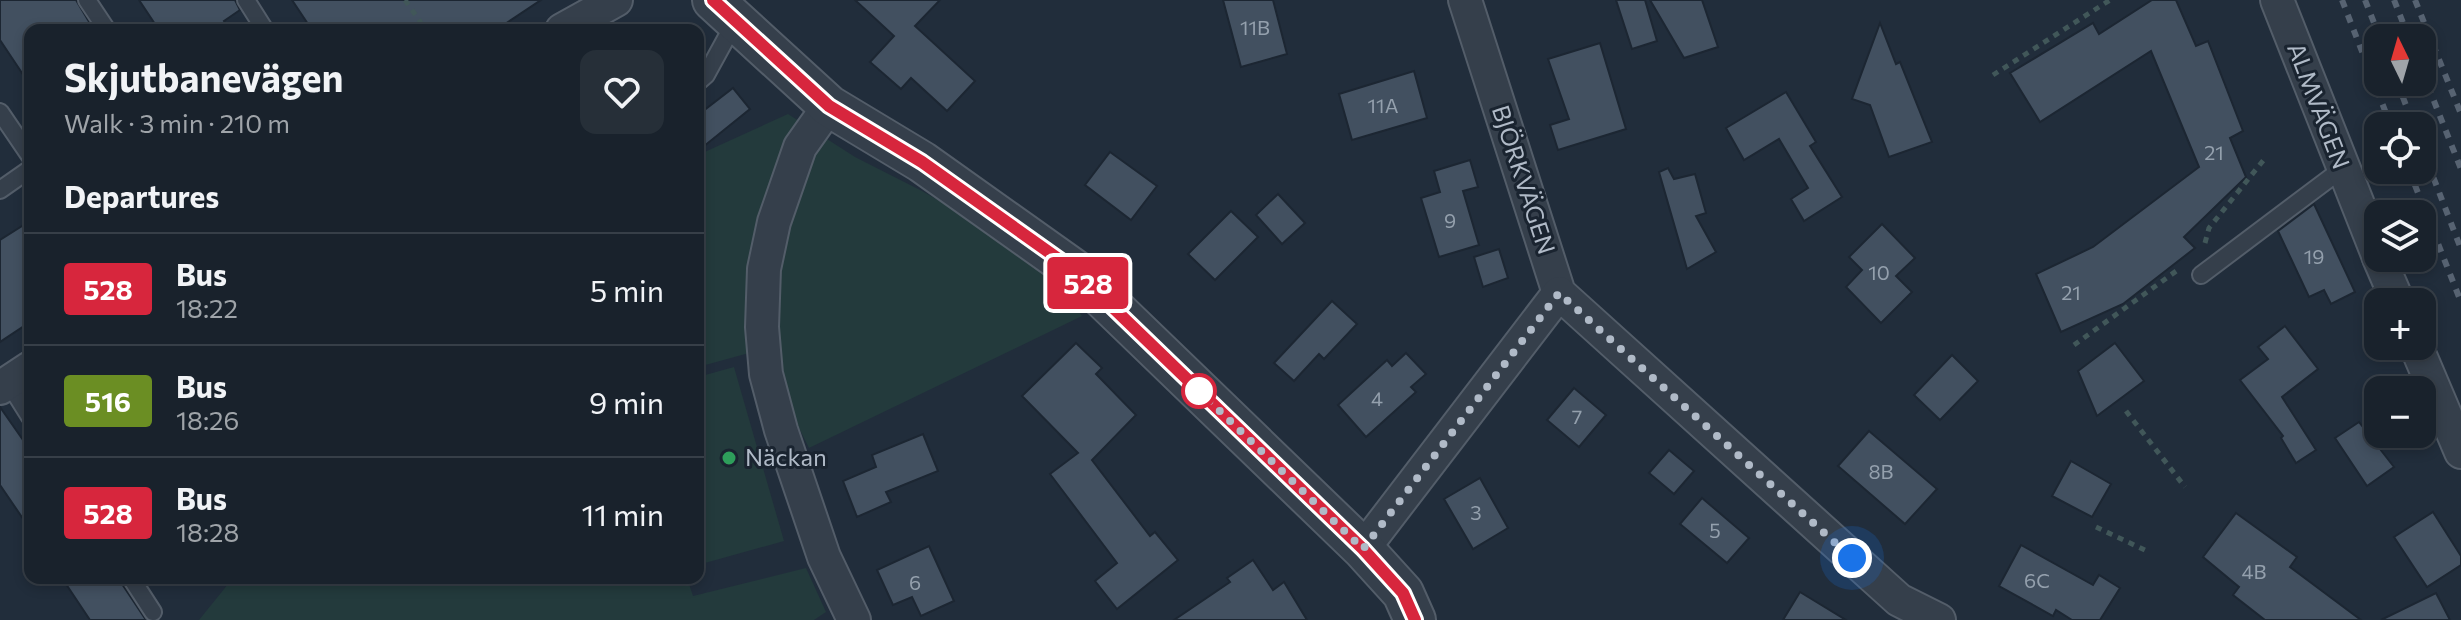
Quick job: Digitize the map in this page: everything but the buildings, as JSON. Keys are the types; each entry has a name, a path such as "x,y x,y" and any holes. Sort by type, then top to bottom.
{"street":[{"path":"573,24 616,0"},
{"name":"BJÖRKVÄGEN","path":"1465,0 1559,293"},
{"name":"ALMVÄGEN","path":"2277,0 2364,221"},
{"path":"724,11 829,106 922,162 1074,270 1363,549 1403,593 1415,620"},
{"path":"829,106 800,147 774,222 764,269 762,327 766,374 781,430 824,557 854,620"},
{"path":"1363,549 1559,293 1899,600 1939,620"},
{"path":"2422,360 2461,452"}],"lane":[{"path":"87,0 103,24"},
{"path":"246,0 261,24"},
{"path":"704,77 724,11"},
{"path":"0,112 24,147"},
{"path":"2201,275 2342,169"},
{"path":"0,190 24,173"},
{"path":"13,379 24,404"},
{"path":"135,584 153,612"}],"path":[{"path":"405,0 422,24"},
{"path":"1993,75 2110,0"},
{"path":"2203,251 2209,228 2266,157"},
{"path":"2074,345 2190,260"},
{"path":"2126,411 2185,487"},
{"path":"2096,527 2149,552"}],"green space":[{"name":"Näckan","path":"788,114 855,157 1040,258 1082,316 809,448 760,350 704,365 704,152"},
{"name":"Näckan","path":"734,367 784,541 705,563 704,559 704,375"},
{"path":"806,568 826,612 814,620 199,620 228,584 689,584 693,596"}],"railway":[{"path":"2342,0 2386,112"},
{"path":"2365,0 2374,24"},
{"path":"2394,0 2403,24"},
{"path":"2415,0 2461,114"},
{"path":"2402,96 2409,112"},
{"path":"2432,96 2461,169"},
{"path":"2415,184 2461,302"},
{"path":"2436,184 2461,249"}],"bus line":[{"name":"528","path":"713,0 829,106 922,162 1074,270 1363,549 1403,593 1415,620"}],"place":[{"name":"Näckan","path":"729,458"}],"route":[{"path":"1199,391 1363,549 1559,293 1852,558"}]}
